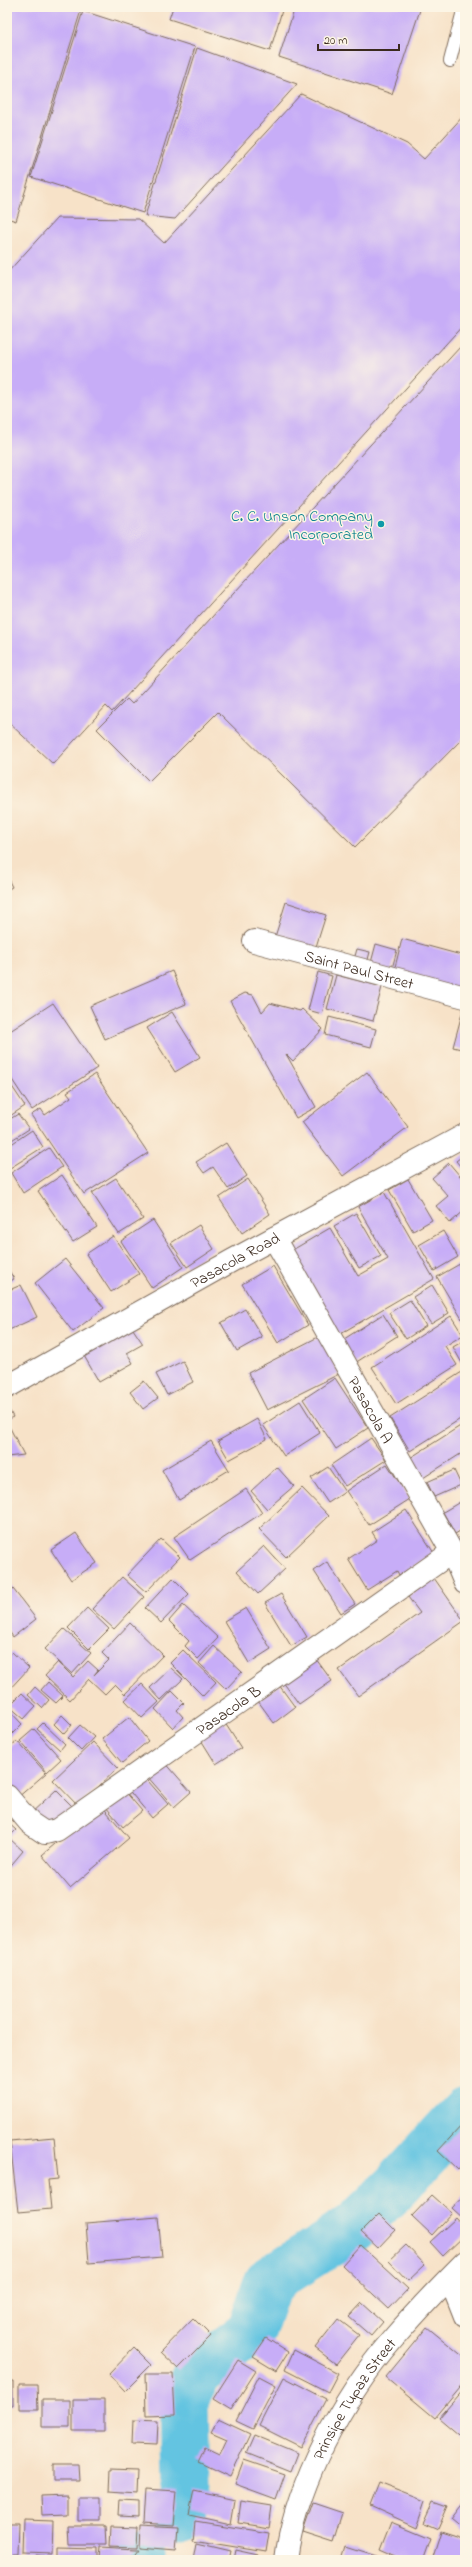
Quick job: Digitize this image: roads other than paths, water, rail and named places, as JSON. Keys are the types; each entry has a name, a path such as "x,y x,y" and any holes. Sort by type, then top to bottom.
{"street":[{"name":"Saint Paul Street","path":"254,941 465,997"},
{"name":"Pasacola Road","path":"7,1387 274,1238 465,1135"},
{"name":"Pasacola A","path":"274,1238 452,1552 465,1583"},
{"name":"Pasacola B","path":"7,1796 30,1823 45,1833 57,1830 452,1552"},
{"name":"Prinsipe Tupaz Street","path":"286,2560 296,2514 307,2482 365,2375 392,2340 465,2262"},
{"path":"450,2278 465,2316"}],"lane":[{"path":"450,61 464,7"}],"waterway":[{"path":"180,2521 186,2487 184,2400 198,2372 251,2332 268,2282 354,2227 398,2184 465,2111"},
{"path":"139,2560 142,2556"}],"place":[{"name":"C. C. Unson Company Incorporated","path":"381,524"}]}
